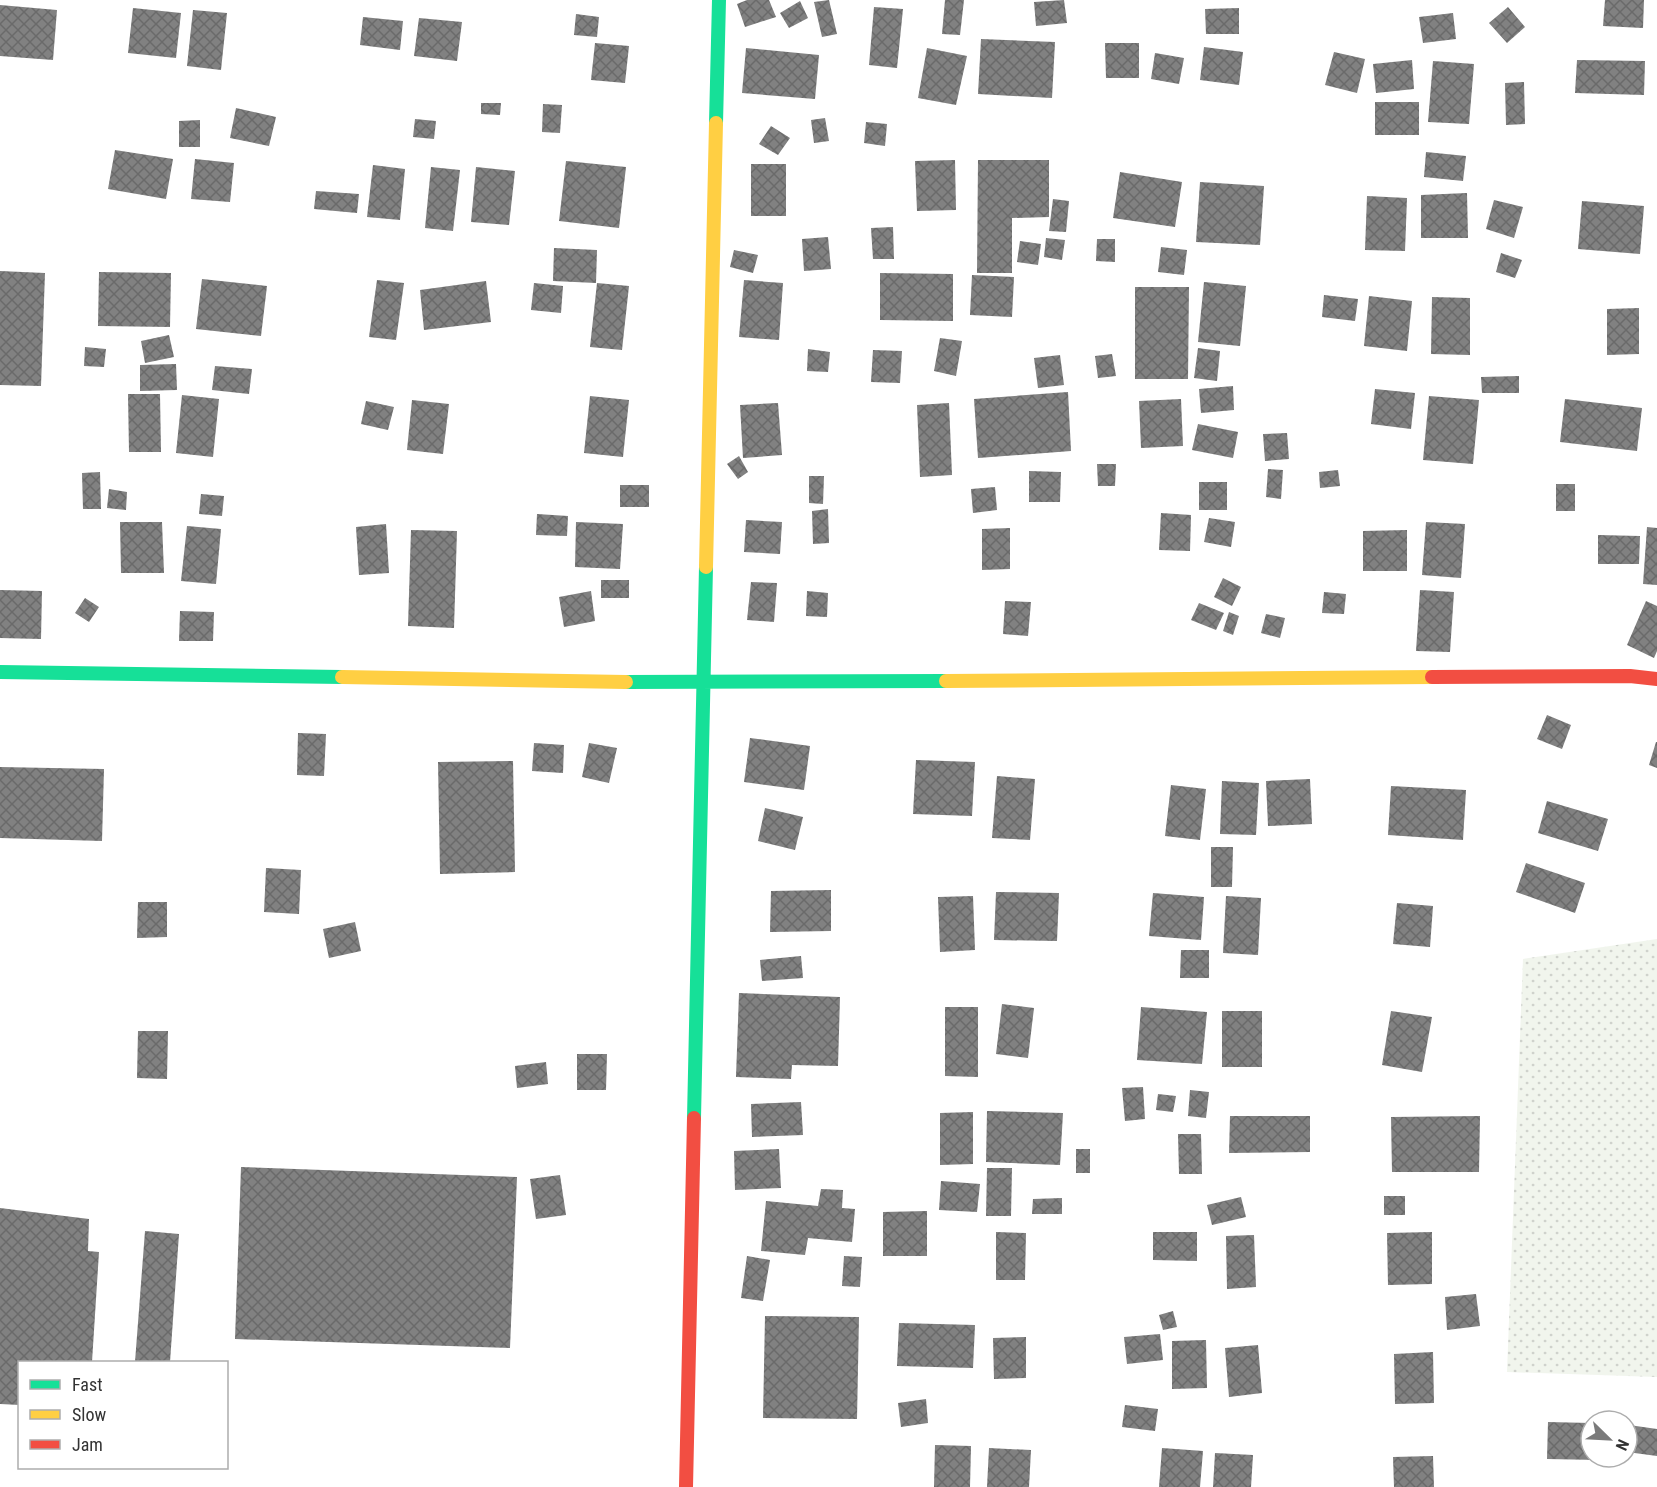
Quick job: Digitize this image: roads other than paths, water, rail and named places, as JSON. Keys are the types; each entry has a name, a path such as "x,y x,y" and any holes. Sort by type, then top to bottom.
{"street":[{"path":"686,1487 719,0"},
{"path":"0,672 704,683 1630,676 1657,680"}]}
